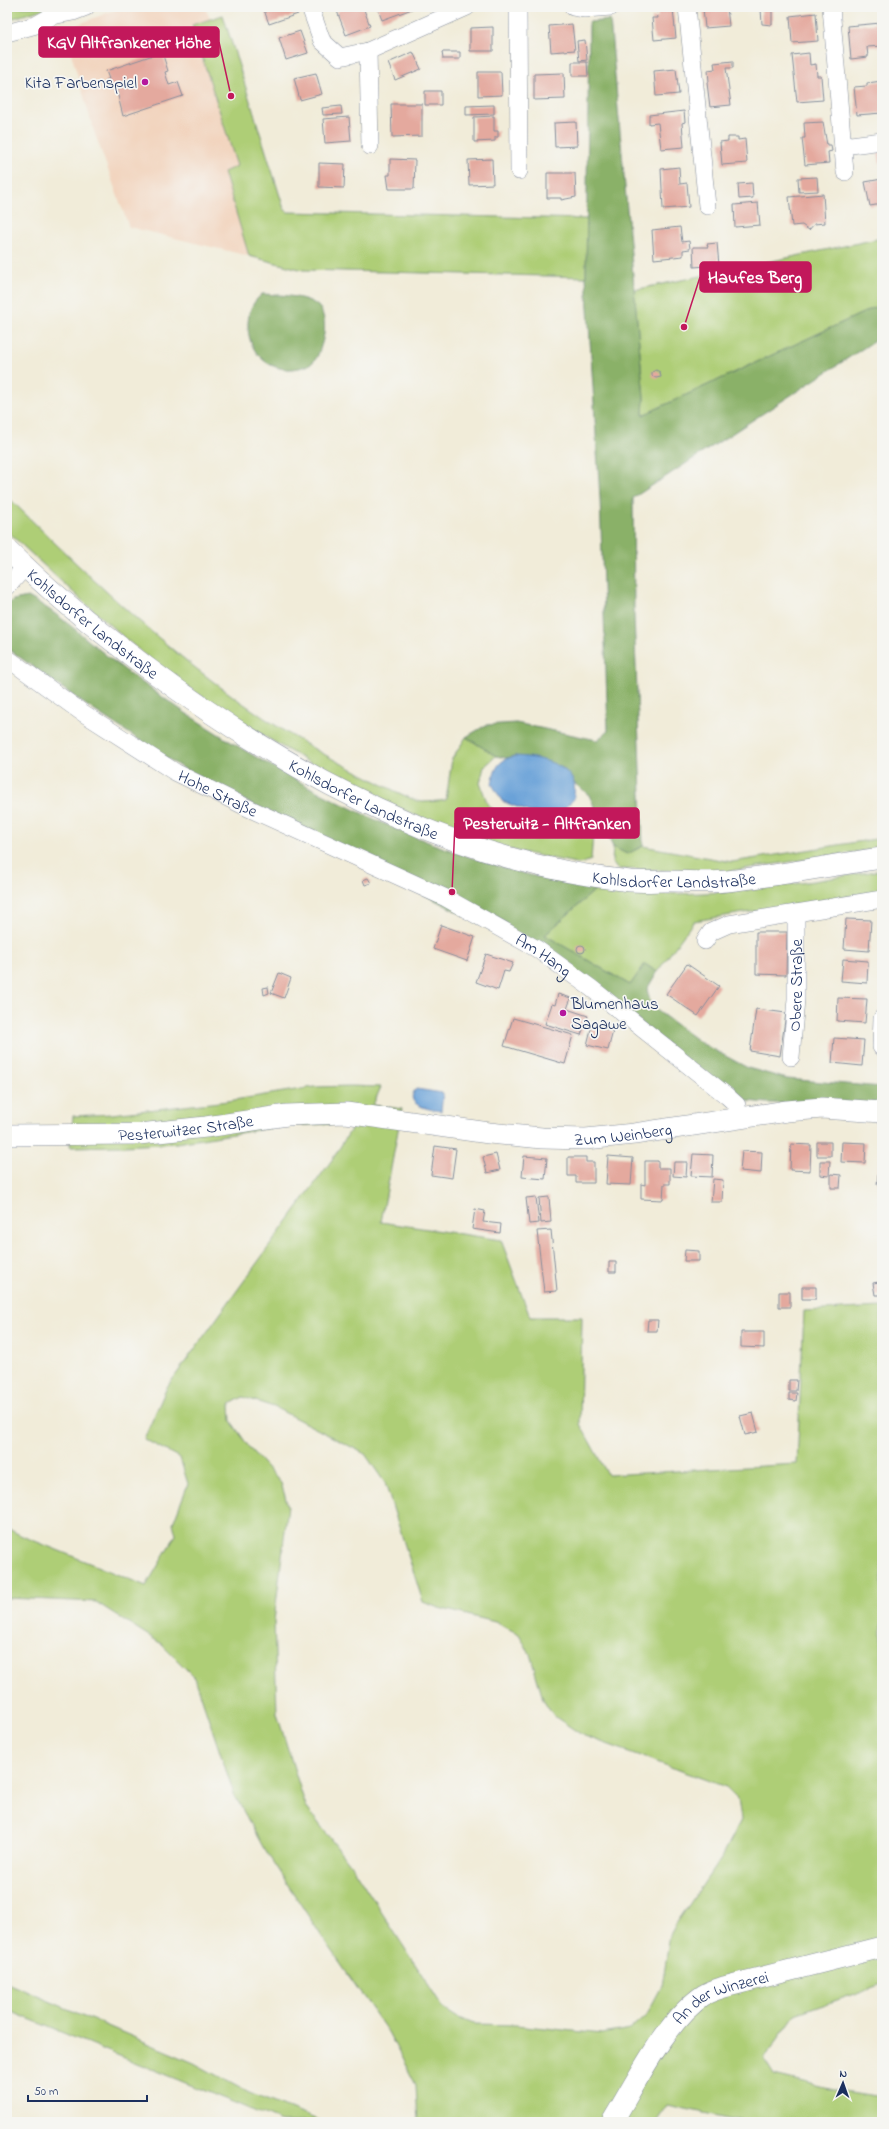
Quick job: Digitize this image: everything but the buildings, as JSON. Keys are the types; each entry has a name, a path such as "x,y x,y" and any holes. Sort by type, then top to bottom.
{"street":[{"path":"7,33 36,25 52,16 73,12 86,7"},
{"path":"310,7 322,41 340,57 368,51 468,7"},
{"path":"518,7 519,171"},
{"path":"573,7 585,9 611,7"},
{"path":"687,7 707,206"},
{"path":"831,7 845,172"},
{"path":"368,51 370,146"},
{"path":"843,146 882,140"},
{"name":"Kohlsdorfer Landstraße","path":"7,549 24,567 100,632 178,691 268,750 360,801 458,842 547,868 631,881 726,881 882,858"},
{"path":"7,587 24,567"},
{"name":"Hohe Straße","path":"7,658 80,711 175,772 246,807 446,898"},
{"name":"Am Hang","path":"446,898 537,949 591,988 727,1096 737,1105 738,1118"},
{"name":"Obere Straße","path":"705,941 711,932 730,924 882,899"},
{"name":"Obere Straße","path":"791,1057 796,999 796,913"},
{"path":"881,1047 882,1018"},
{"name":"Zum Weinberg","path":"364,1114 489,1133 542,1138 586,1139 634,1134 738,1118 822,1108 882,1112"},
{"name":"Pesterwitzer Straße","path":"7,1135 139,1134 206,1127 287,1115 364,1114"},
{"name":"An der Winzerei","path":"612,2122 661,2042 678,2021 705,1995 724,1986 882,1947"}],"shaded area":[{"name":"Kita Farbenspiel","path":"122,7 205,7 210,19 192,26 237,167 224,172 249,256 129,227 95,134 64,30"}],"green space":[{"path":"7,7 50,7 7,20"},
{"path":"223,15 284,209 288,212 587,219 586,277 303,270 249,256 224,172 237,166 192,25"},
{"path":"610,20 644,398 643,415 882,304 882,336 633,498 634,616 643,846 627,854 613,847 589,795 574,783 563,768 515,756 506,758 496,756 466,737 486,725 516,723 597,740 608,731 600,498 586,277 589,22"},
{"path":"882,238 882,304 643,415 644,398 634,290"},
{"path":"262,294 294,297 311,301 321,310 324,322 324,335 318,356 311,364 293,369 283,369 266,362 254,350 248,333 248,318 253,304"},
{"path":"7,496 88,575 130,613 173,650 264,718 312,747 392,790 422,802 446,800 452,759 466,737 496,756 484,767 480,783 488,805 494,810 527,823 553,826 577,820 587,824 593,834 591,860 580,864 518,851 493,845 448,829 383,801 351,785 258,732 169,674 86,604 7,531"},
{"path":"28,597 58,616 125,670 187,714 260,760 336,801 454,852 520,872 596,889 545,935 630,985 645,964 657,972 647,989 651,1006 701,1043 748,1068 787,1079 882,1087 882,1105 768,1103 746,1101 719,1086 591,982 179,766 86,705 7,648 7,605 13,600"},
{"path":"882,838 882,848 723,872 617,869 612,862 613,847 627,854 643,846 732,862"},
{"path":"882,870 882,891 694,921 657,972 645,964 630,985 545,935 596,889 690,894 725,892 793,884"},
{"path":"314,1087 381,1087 373,1105 402,1109 381,1222 501,1240 530,1317 582,1317 580,1424 608,1475 797,1464 804,1311 882,1307 882,1984 795,2015 764,2059 774,2075 837,2090 882,2097 882,2122 747,2122 667,2105 655,2122 418,2122 416,2085 388,2032 328,1946 263,1847 234,1794 195,1678 160,1643 96,1602 7,1598 7,1528 20,1535 146,1586 176,1535 173,1523 188,1484 180,1458 144,1439 167,1387 334,1157 353,1126 333,1124 283,1126 177,1143 70,1147 73,1116 112,1114 228,1101","holes":["243,1397 274,1407 365,1454 385,1483 423,1602 439,1608 495,1622 519,1634 530,1654 543,1699 554,1716 582,1735 726,1787 738,1799 741,1820 723,1855 670,1935 662,1986 647,2014 630,2029 602,2034 516,2025 474,2024 458,2018 444,2009 353,1868 306,1807 277,1714 274,1621 288,1506 281,1483 251,1450 231,1421 230,1404"]},
{"path":"7,1983 194,2063 249,2093 323,2122 281,2122 7,2010"}],"water":[{"path":"515,756 540,759 557,765 564,770 574,783 574,799 559,813 529,812 502,801 492,784 494,773 501,762"},
{"path":"416,1089 443,1093 441,1111 425,1108 415,1103 413,1094"}],"place":[{"name":"Kita Farbenspiel","path":"145,82"},
{"name":"KGV Altfrankener Höhe","path":"231,96"},
{"name":"Haufes Berg","path":"684,327"},
{"name":"Pesterwitz - Altfranken","path":"452,892"},
{"name":"Blumenhaus Sagawe","path":"563,1013"}]}
